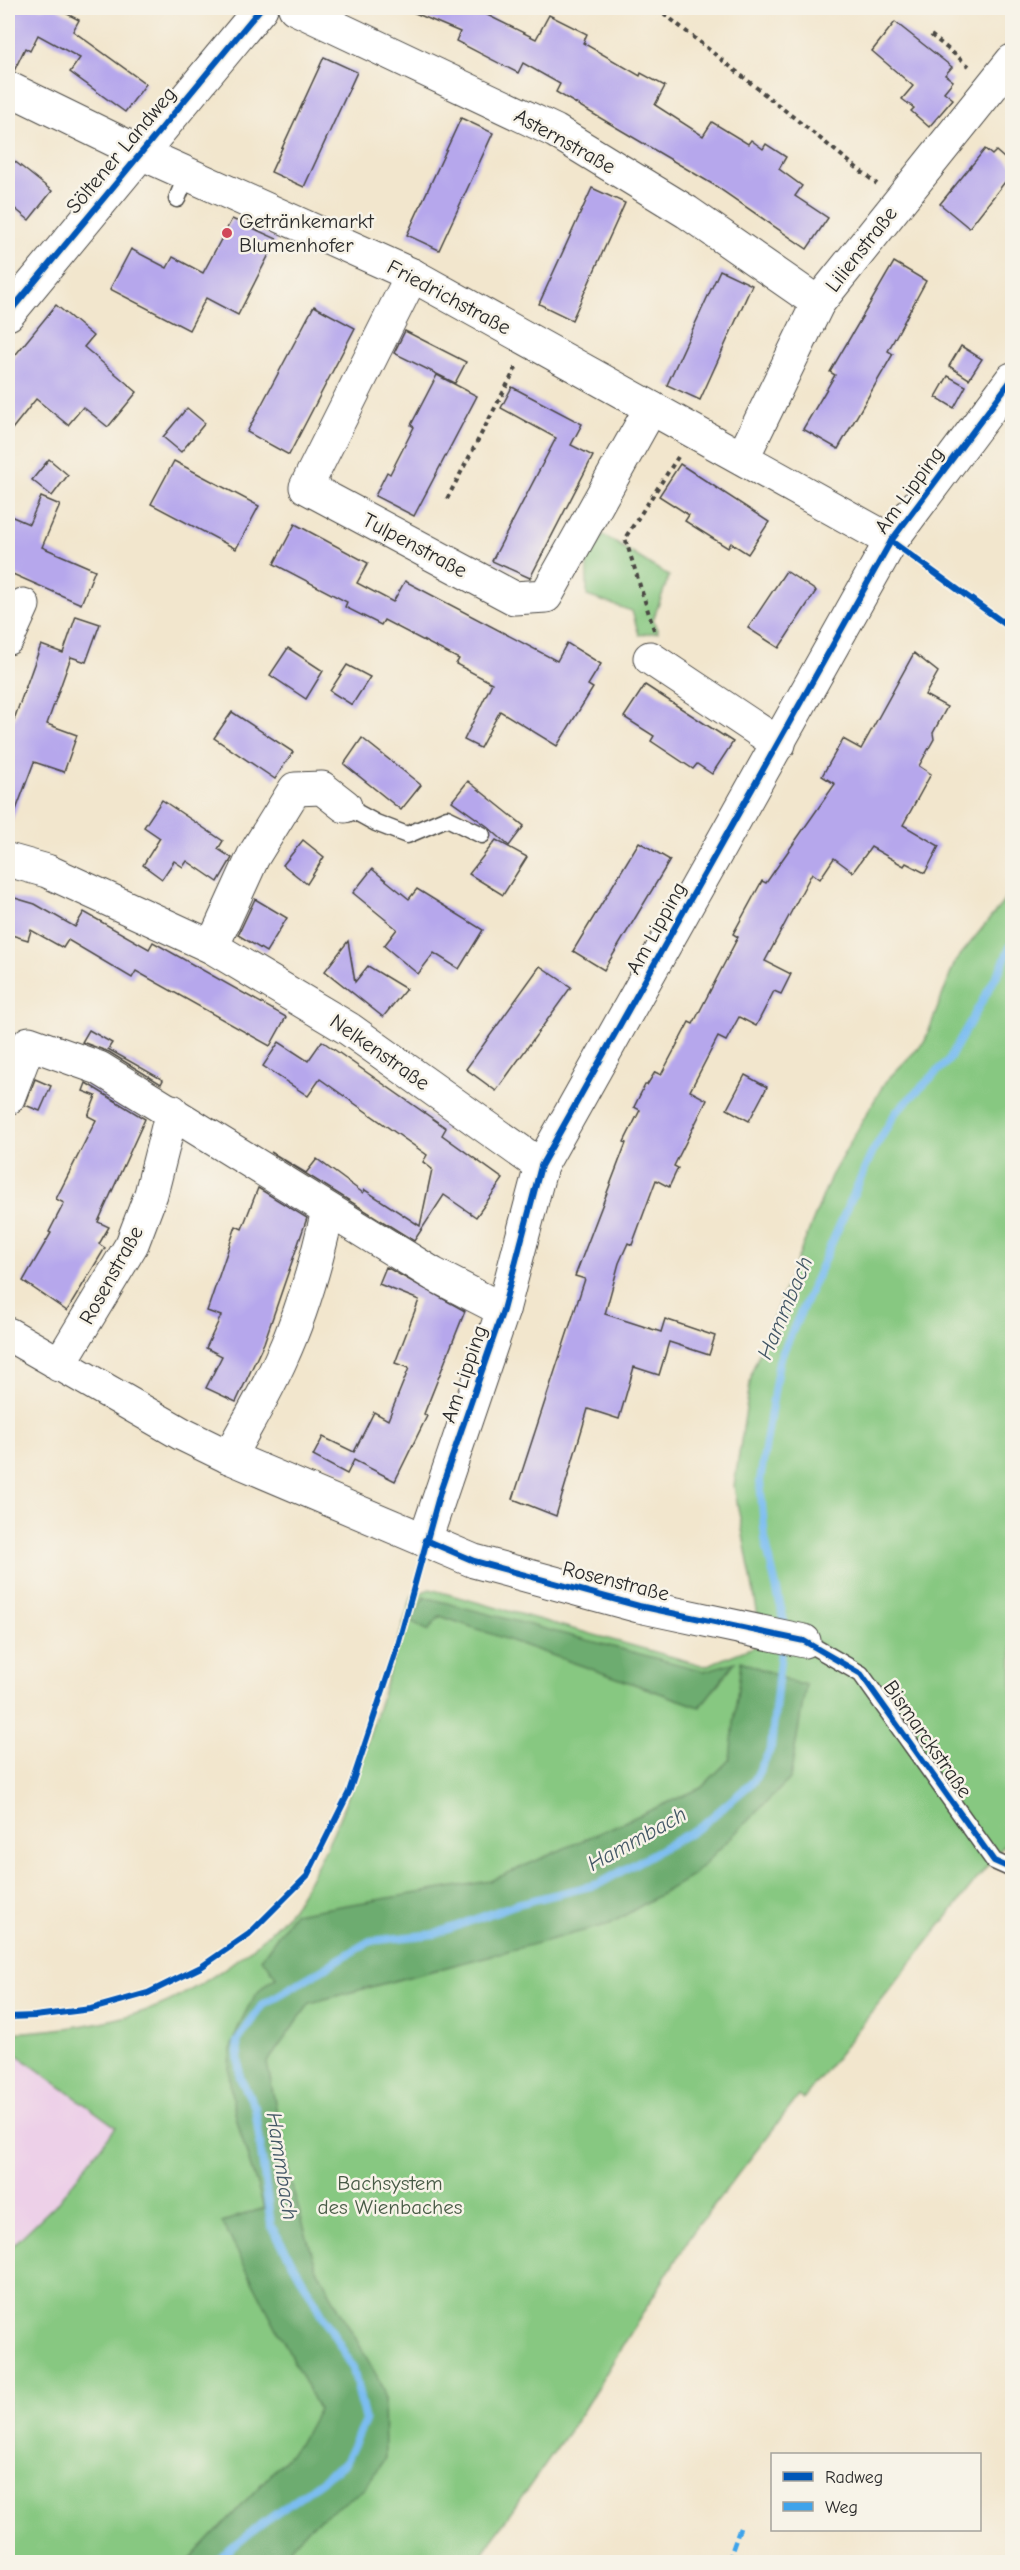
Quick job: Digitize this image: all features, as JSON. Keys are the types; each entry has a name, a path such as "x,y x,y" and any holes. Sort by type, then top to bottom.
{"street":[{"name":"Söltener Landweg","path":"8,314 261,8"},
{"name":"Asternstraße","path":"295,8 555,132 687,212 819,303"},
{"name":"Lilienstraße","path":"743,457 819,303 1003,73"},
{"name":"Friedrichstraße","path":"8,88 141,153 182,186 412,275 891,541"},
{"name":"Tulpenstraße","path":"412,275 306,487 514,598 546,596 651,408"},
{"name":"Am Lipping","path":"425,1540 504,1310 542,1166 891,541 1012,379"},
{"path":"8,638 23,605"},
{"path":"658,664 779,744"},
{"path":"213,947 252,857 295,789 322,788 345,806"},
{"name":"Nelkenstraße","path":"8,860 46,871 213,947 349,1029 542,1166"},
{"path":"8,1098 29,1043 99,1068 433,1274 504,1310"},
{"name":"Rosenstraße","path":"58,1365 132,1244 151,1194 172,1111"},
{"path":"229,1457 280,1361 293,1329 315,1269 328,1210"},
{"name":"Rosenstraße","path":"8,1335 182,1434 229,1457 474,1561 639,1606 804,1641"}],"lane":[{"path":"345,806 406,835 447,818 482,835"},
{"name":"Bismarckstraße","path":"804,1641 861,1674 994,1861 1012,1869"}],"path":[{"path":"657,8 898,202"},
{"path":"931,35 1003,73"},
{"path":"658,664 625,538 695,431"}],"shaded area":[{"path":"8,2048 116,2127 55,2205 8,2250"}],"green space":[{"path":"603,535 669,576 653,620 658,632 639,635 632,611 587,596 587,563"},
{"name":"Bachsystem des Wienbaches","path":"1012,876 1012,1835 803,2099 799,2096 693,2232 582,2412 476,2562 8,2562 8,2250 55,2205 116,2127 8,2048 8,2033 80,2026 151,2009 189,1991 231,1964 251,1949 284,1917 296,1902 317,1866 350,1791 364,1753 412,1596 430,1589 705,1666 763,1643 734,1486 752,1371 831,1176 885,1082 925,1041 955,962 1004,901"},
{"path":"424,1597 704,1671 735,1662 700,1707 440,1616 428,1631 411,1621"},
{"path":"741,1661 798,1684 806,1684 790,1779 692,1876 610,1924 310,2003 267,2063 292,2187 316,2267 384,2389 385,2458 364,2489 308,2528 279,2562 188,2562 299,2444 318,2409 222,2222 264,2208 240,2131 229,2072 232,2044 244,2015 257,1993 276,1977 261,1959 293,1914 490,1881 701,1788 730,1759"}],"building":[{"path":"8,8 56,8 79,20 73,31 146,84 125,112 70,72 80,58 38,35 30,51 25,48 14,71 8,69"},
{"path":"403,8 473,8 536,39 549,15 587,34 583,43 640,76 641,73 665,86 655,105 703,136 712,122 748,144 751,140 763,149 766,144 786,157 779,169 802,186 795,196 828,218 807,249 714,185 556,92 560,84 523,63 518,73 456,41 460,32"},
{"path":"895,22 952,67 945,75 953,81 944,92 953,99 929,127 911,111 914,108 902,99 913,86 872,51"},
{"path":"324,57 357,72 304,187 271,172"},
{"path":"461,118 493,133 439,250 407,235"},
{"path":"985,149 992,155 996,151 1012,165 1012,173 969,228 940,204"},
{"path":"8,156 52,191 29,220 8,203"},
{"path":"592,188 625,203 572,320 539,304"},
{"path":"232,219 277,239 238,315 206,298 189,330 110,289 131,249 167,268 173,257 203,273"},
{"path":"894,262 926,281 888,351 893,354 838,449 803,429 835,375 830,372"},
{"path":"720,270 752,285 700,400 667,385"},
{"path":"56,305 93,336 84,347 137,392 108,427 83,407 68,425 36,399 8,434 8,364"},
{"path":"314,306 355,328 289,455 247,432"},
{"path":"405,331 466,362 455,383 394,353"},
{"path":"961,346 982,359 969,379 949,366"},
{"path":"437,375 477,396 414,516 375,496 387,472 390,474 414,427 411,425"},
{"path":"948,376 966,386 954,408 936,397"},
{"path":"512,387 582,424 571,445 593,456 530,578 492,561 556,438 501,408"},
{"path":"187,408 205,423 181,452 163,437"},
{"path":"49,459 68,475 52,496 32,480"},
{"path":"174,461 259,506 236,549 151,504"},
{"path":"680,464 769,522 748,554 731,543 728,548 685,521 689,515 659,496"},
{"path":"41,497 60,505 42,547 95,570 81,604 8,572 8,515 29,524"},
{"path":"295,524 368,563 357,583 393,602 405,581 557,661 567,643 601,664 588,685 593,688 557,746 500,711 480,748 464,740 492,683 456,664 459,659 384,620 381,625 345,607 347,602 274,564"},
{"path":"786,571 816,591 779,648 748,628"},
{"path":"76,616 100,624 86,662 71,657 47,724 77,735 64,772 34,762 10,826 8,826 8,736 41,645 63,653"},
{"path":"288,648 323,671 306,699 270,675"},
{"path":"914,653 938,672 925,695 947,707 933,733 934,739 919,766 931,774 903,825 939,846 925,873 906,863 904,866 871,847 853,872 834,858 820,879 812,873 765,961 791,974 781,994 774,991 756,1026 739,1017 726,1041 718,1037 690,1091 707,1100 674,1166 678,1168 669,1187 656,1180 632,1245 628,1243 619,1263 605,1314 661,1332 665,1319 715,1336 709,1355 669,1342 659,1375 634,1367 619,1419 588,1409 556,1516 513,1499 585,1279 575,1276 626,1143 624,1142 640,1110 634,1107 645,1085 655,1072 661,1075 689,1022 693,1024 738,937 733,934 762,881 766,883 835,784 822,776 843,739 861,749"},
{"path":"347,665 370,677 352,705 330,691"},
{"path":"645,685 733,742 712,774 697,764 693,769 651,741 654,736 624,717"},
{"path":"232,712 293,752 275,779 214,738"},
{"path":"362,738 421,785 401,810 344,764"},
{"path":"468,781 524,826 509,846 487,826 452,801"},
{"path":"162,800 223,841 218,849 232,858 218,882 187,861 183,867 174,861 162,879 143,865 160,838 144,827"},
{"path":"303,840 324,857 307,884 283,865"},
{"path":"496,840 527,857 503,895 469,874"},
{"path":"639,842 670,860 604,970 573,951"},
{"path":"372,869 409,899 417,889 483,930 459,969 434,953 418,974 384,946 397,929 353,893"},
{"path":"8,896 35,904 75,927 84,912 149,949 153,942 286,1017 270,1046 136,971 132,978 68,940 63,948 31,930 28,940 8,934"},
{"path":"255,899 287,918 266,952 238,935"},
{"path":"348,941 355,982 368,966 406,989 383,1017 325,971"},
{"path":"540,966 571,987 496,1091 466,1069"},
{"path":"89,1030 112,1043 108,1049 163,1080 161,1084 109,1052 82,1042"},
{"path":"322,1041 446,1128 442,1135 503,1179 476,1217 444,1195 414,1241 271,1152 306,1173 317,1159 363,1193 365,1190 420,1226 432,1169 423,1162 427,1155 320,1079 308,1096 263,1066 279,1042 308,1061"},
{"path":"745,1075 767,1087 749,1121 727,1109"},
{"path":"35,1079 51,1086 40,1111 25,1105"},
{"path":"86,1083 145,1119 98,1222 109,1227 99,1244 105,1248 67,1311 23,1281 51,1233 49,1232 64,1203 56,1199 96,1120 88,1116 96,1096 83,1091"},
{"path":"258,1188 307,1218 264,1343 236,1402 206,1388 222,1356 206,1348 221,1316 207,1311 236,1226 242,1229"},
{"path":"386,1267 465,1311 424,1414 427,1416 395,1481 354,1460 347,1474 313,1456 323,1437 354,1452 374,1412 388,1420 409,1368 395,1363 419,1300 379,1284"}],"waterway":[{"name":"Hammbach","path":"783,1630 784,1621 765,1539 760,1481 779,1361 871,1155 896,1112 948,1061 1001,968 1012,943"},
{"name":"Hammbach","path":"215,2562 250,2533 345,2463 365,2421 353,2368 271,2225 255,2107 240,2078 237,2042 262,2005 370,1941 435,1934 517,1904 599,1884 700,1827 754,1781 771,1748 782,1642"}],"marked path":[{"path":"728,2562 740,2528"}],"cycle path":[{"path":"8,314 261,8"},
{"path":"8,2017 91,2009 148,1993 201,1967 249,1934 307,1876 349,1792 398,1645 441,1489 503,1310 541,1166 891,541 1012,379"},
{"path":"891,541 1012,629"},
{"path":"425,1540 474,1561 639,1606 804,1641 861,1674 994,1861 1012,1869"}],"place":[{"name":"Getränkemarkt Blumenhofer","path":"227,233"}]}
